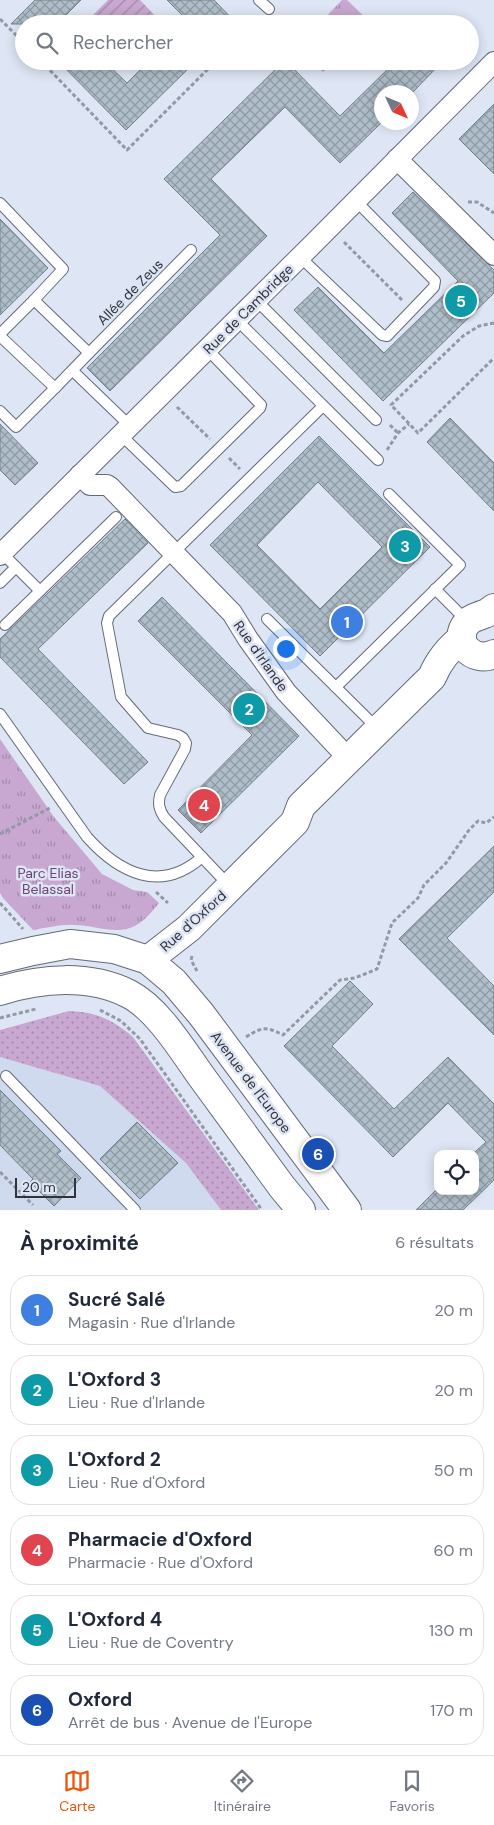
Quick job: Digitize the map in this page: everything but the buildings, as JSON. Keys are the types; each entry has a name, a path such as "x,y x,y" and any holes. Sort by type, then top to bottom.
{"main road":[{"name":"Rue d'Oxford","path":"139,978 295,822 301,806 349,758 432,677 446,676 482,630"},
{"name":"Rue d'Oxford","path":"139,978 211,866 285,811 301,806"},
{"path":"0,959 70,944 114,949 139,978 161,1021 282,1187 301,1210"},
{"path":"10,988 55,981 83,980 110,986 139,978"},
{"name":"Avenue de l'Europe","path":"139,978 174,982 201,1014 347,1210"}],"street":[{"name":"Rue de Cambridge","path":"6,558 80,474 207,350 494,62"},
{"path":"397,159 494,255"},
{"name":"Rue d'Irlande","path":"80,474 90,485 107,485 110,487 232,613 286,692 349,758"}],"lane":[{"path":"259,0 268,9"},
{"path":"300,257 382,335 387,336 434,287 435,281 356,201"},
{"path":"0,203 63,269 0,335 55,388"},
{"name":"Allée de Zeus","path":"0,411 16,427 191,250"},
{"path":"34,300 89,353"},
{"path":"256,300 376,420"},
{"path":"236,320 378,460"},
{"path":"73,370 175,487 181,486 260,408 260,405 207,350"},
{"path":"211,866 164,817 158,802 185,749 186,743 178,735 148,728 121,697 107,623 109,616 323,406"},
{"path":"336,687 460,565 390,494"},
{"path":"5,625 116,517"},
{"path":"0,583 6,558"},
{"path":"6,558 40,591"},
{"path":"435,589 482,630"},
{"path":"267,619 379,729"},
{"path":"0,714 87,837 101,852 112,860 135,872 159,876 180,873 190,867 211,866"},
{"path":"6,1076 135,1210"}],"path":[{"path":"0,19 15,34"},
{"path":"50,70 127,150 207,70"},
{"path":"344,242 412,310"},
{"path":"494,323 479,326 463,336 391,405 418,432 494,358"},
{"path":"378,460 398,433 409,424"},
{"path":"0,834 52,806"},
{"path":"245,1038 258,1029 270,1028 283,1035 340,980 355,978 377,969 392,922 418,898 424,885 446,862 469,830 478,821 486,824 494,817"},
{"path":"0,903 28,935"},
{"path":"0,1018 39,1008"},
{"path":"96,1009 121,1021 140,1039 262,1210"},
{"path":"0,1172 33,1205"}],"shaded area":[{"path":"0,1057 100,1086 186,1163 221,1210 0,1210"}],"green space":[{"path":"108,0 140,0 154,15 93,15"},
{"path":"342,0 347,0 363,15 328,15"},
{"name":"Parc Elias Belassal","path":"0,739 54,817 102,874 133,890 147,892 159,903 142,921 123,930 70,925 33,930 3,898 0,893"},
{"path":"69,1011 96,1015 111,1021 133,1037 259,1210 221,1210 186,1163 100,1086 0,1057 0,1030"}],"place":[{"name":"L'Oxford 4","path":"461,301"},
{"name":"L'Oxford 2","path":"405,546"},
{"name":"Sucré Salé","path":"347,622"},
{"name":"L'Oxford 3","path":"249,709"},
{"name":"Pharmacie d'Oxford","path":"204,805"},
{"name":"Oxford","path":"318,1154"}]}
